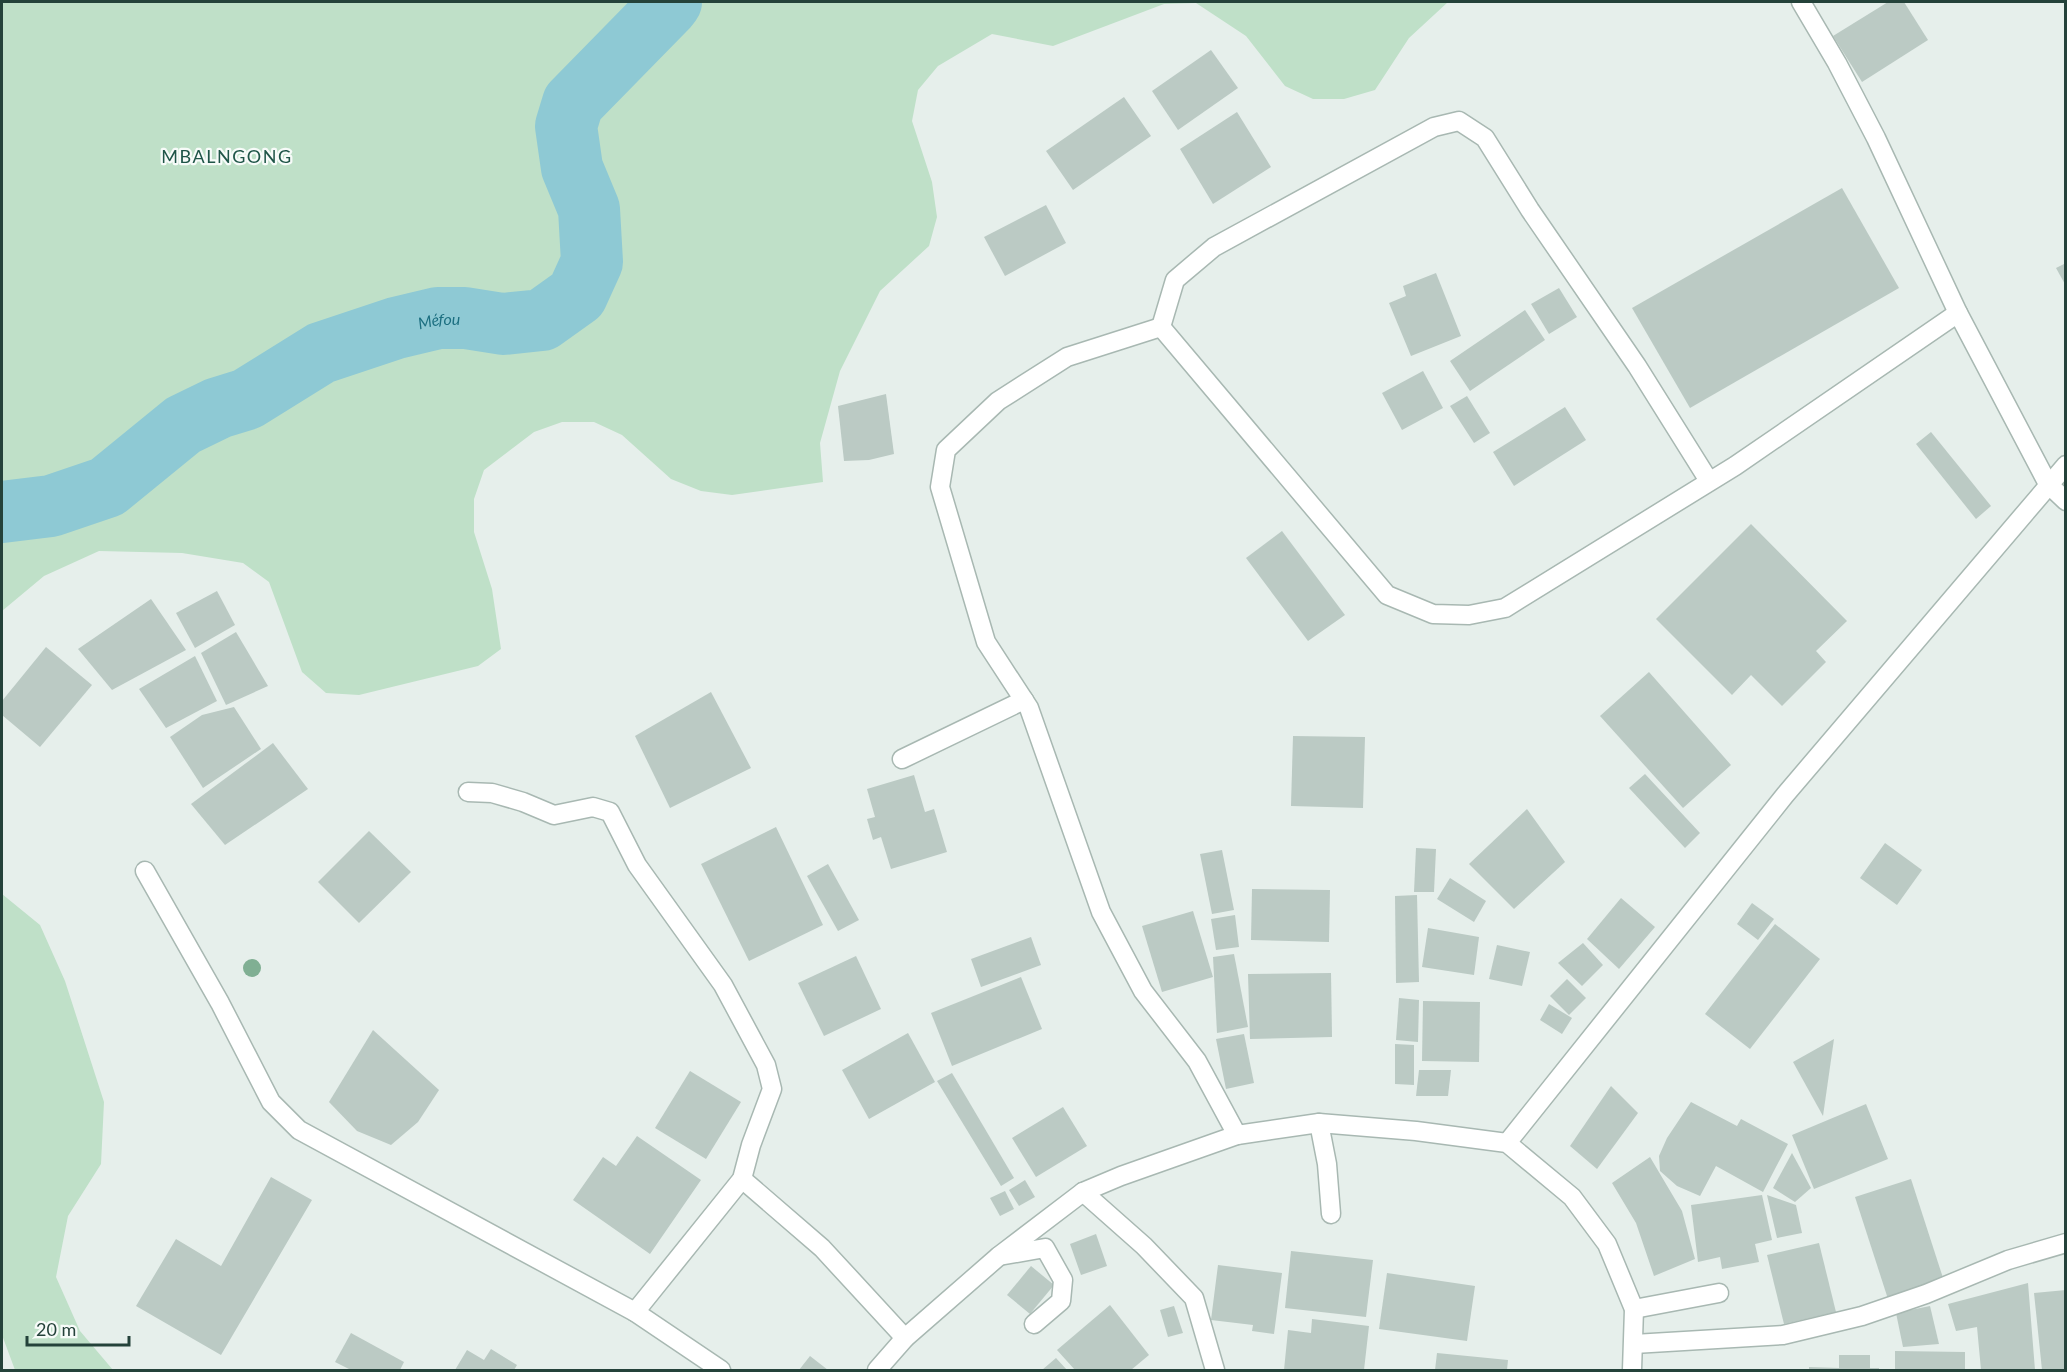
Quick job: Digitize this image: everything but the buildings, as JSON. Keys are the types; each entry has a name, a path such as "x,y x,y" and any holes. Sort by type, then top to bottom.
{"street":[{"path":"1801,2 1837,63 1876,138 1958,313 2048,484 2066,501"},
{"path":"1161,327 1175,280 1214,247 1434,127 1459,121 1485,138 1530,210 1637,366 1709,481"},
{"path":"1161,327 1387,596 1433,614 1469,615 1505,608 1735,466 1958,313"},
{"path":"1161,327 1067,357 998,401 946,450 940,487 986,642 1029,708 1101,912 1143,991 1197,1061 1237,1135"},
{"path":"1507,1143 1785,795 2066,465"},
{"path":"902,759 1023,700"},
{"path":"468,792 492,793 524,802 554,815 593,807 610,812 637,865 723,985 766,1065 772,1089 751,1145 742,1179 635,1311"},
{"path":"145,871 220,1003 271,1102 298,1130 635,1311 721,1371"},
{"path":"1319,1123 1327,1164 1331,1214"},
{"path":"886,1367 905,1338 999,1256 1083,1192 1121,1176 1237,1135 1319,1123 1416,1131 1507,1143 1572,1197 1607,1244 1634,1309 1632,1371"},
{"path":"742,1179 822,1248 905,1338"},
{"path":"1083,1192 1144,1245 1194,1298 1215,1371"},
{"path":"1634,1344 1783,1335 1862,1316 1926,1294 2008,1260 2066,1242"},
{"path":"999,1256 1045,1248 1063,1280 1061,1301 1034,1324"},
{"path":"1634,1309 1719,1293"}],"green space":[{"path":"2,2 1448,2 1409,38 1375,90 1344,99 1313,99 1285,86 1246,36 1196,3 1164,4 1053,46 992,34 938,66 918,90 912,121 932,182 937,217 929,246 880,291 840,371 820,443 823,482 732,495 701,491 671,479 622,435 594,422 562,422 534,432 484,470 474,499 474,532 492,589 501,649 478,666 359,695 326,693 302,672 269,582 243,563 182,553 99,551 44,576 2,611"},
{"path":"2,894 40,925 65,981 104,1102 101,1164 68,1216 56,1277 80,1331 113,1370 15,1370 2,1335"}],"waterway":[{"name":"Méfou","path":"2,512 51,506 107,487 183,425 218,408 247,399 321,353 396,328 438,318 465,318 503,324 542,320 577,295 592,262 589,209 572,168 566,126 573,103 671,2"}],"district":[{"name":"MBALNGONG","path":"227,156"}]}
